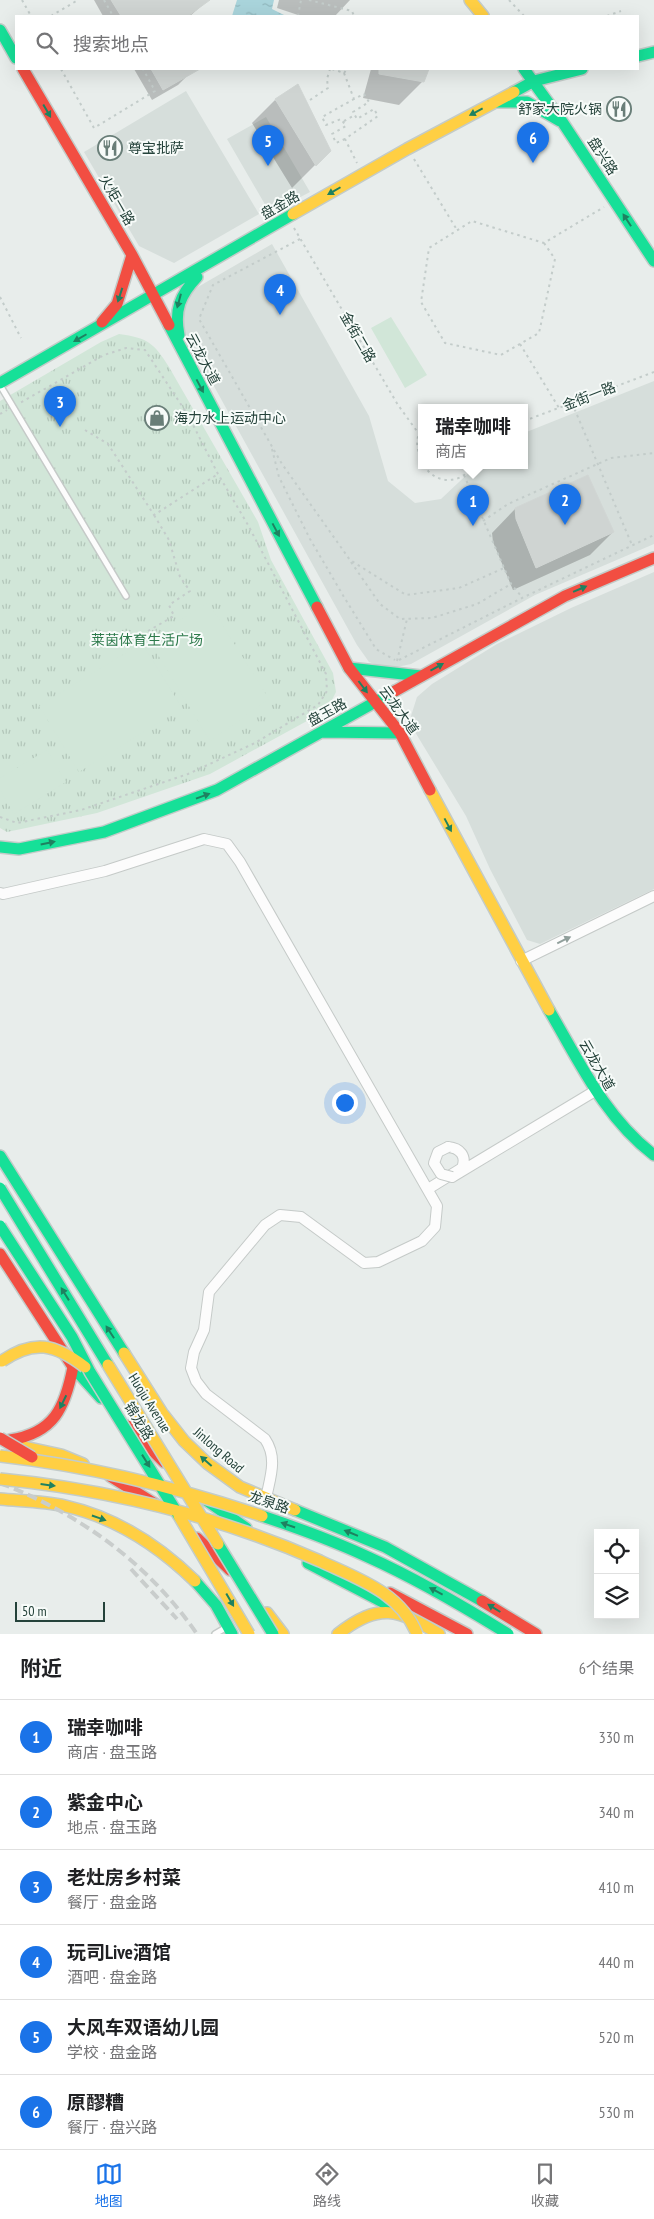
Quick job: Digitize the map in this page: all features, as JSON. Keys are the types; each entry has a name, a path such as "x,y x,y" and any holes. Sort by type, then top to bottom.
{"street":[{"path":"470,0 482,15"},
{"path":"0,30 15,56"},
{"path":"639,56 654,52"},
{"name":"火炬一路","path":"23,70 132,255 153,297"},
{"name":"盘兴路","path":"525,70 563,122 654,261"},
{"name":"盘金路","path":"0,384 407,149 534,81 578,70"},
{"path":"494,102 527,102 563,122"},
{"path":"96,328 117,304 132,255"},
{"path":"184,356 175,318 181,293 210,264"},
{"name":"云龙大道","path":"153,297 349,668 400,734 520,961 600,1100 642,1146 654,1155"},
{"name":"盘玉路","path":"0,847 19,850 104,832 217,790 564,596 654,558"},
{"path":"349,668 421,676"},
{"path":"322,732 400,734"},
{"path":"0,892 3,894 105,871 204,839 227,844 240,862 437,1206 435,1227 422,1241 378,1262 364,1263 301,1218 280,1215 265,1225 209,1292 204,1330 194,1352 191,1368 196,1381 206,1394 265,1439 271,1448 273,1462 266,1498"},
{"path":"520,961 654,896"},
{"path":"428,1189 462,1168 464,1158 458,1149 448,1147 438,1152 434,1163 441,1174 452,1177 595,1091"},
{"name":"Jinlong Road","path":"0,1156 88,1299 162,1413 184,1441 207,1463 240,1487 385,1547 462,1588 536,1634"},
{"name":"Huoju Avenue","path":"0,1188 273,1634"},
{"name":"锦龙路","path":"0,1226 72,1337 90,1372 204,1555 249,1634"},
{"path":"0,1254 73,1367 134,1433 191,1489 239,1524 301,1560 408,1615 439,1634"},
{"path":"46,1326 58,1327 81,1316 86,1309 88,1299"},
{"path":"0,1364 16,1350 34,1346 54,1348 72,1356 90,1372"},
{"path":"0,1440 27,1439 48,1426 61,1408 70,1388 73,1367"},
{"path":"0,1440 36,1459"},
{"path":"0,1440 62,1455 118,1480 173,1516 226,1565 258,1608 283,1634"},
{"name":"龙泉路","path":"0,1456 81,1466 142,1480 229,1504 314,1534 382,1562 452,1600 508,1634"},
{"path":"0,1479 73,1488 136,1502 247,1531 373,1584 467,1634"},
{"path":"0,1499 66,1506 107,1521 144,1540 189,1574 214,1602 230,1630"},
{"path":"373,1584 401,1608 417,1634"},
{"path":"338,1634 352,1622 373,1614 387,1611 408,1615"}],"lane":[{"path":"0,384 126,596"},
{"path":"215,1634 230,1630 245,1616"}],"path":[{"path":"22,0 30,15"},
{"path":"53,15 78,0"},
{"path":"104,0 112,15"},
{"path":"298,15 302,0"},
{"path":"309,0 352,12 354,15"},
{"path":"509,0 523,15"},
{"path":"610,15 621,11"},
{"path":"62,70 94,128 155,91 144,70"},
{"path":"310,100 328,88 327,79 331,70"},
{"path":"334,70 344,73"},
{"path":"344,73 354,99"},
{"path":"364,94 369,102 353,112 357,119 374,109 378,116 345,139 336,143 332,134 346,126 341,118 326,125 322,117 354,99 364,94"},
{"path":"343,122 355,115"},
{"path":"345,139 349,150"},
{"path":"407,149 458,230"},
{"path":"544,243 614,201"},
{"path":"472,221 544,243 555,259 539,334 501,355 445,343 421,302 429,248 472,221"},
{"name":"金街二路","path":"271,445 199,319 212,285 300,238 398,405 418,434"},
{"path":"0,297 21,338"},
{"path":"520,344 559,408"},
{"path":"0,414 104,355 126,348 145,350 188,415 218,474 248,525 326,674 327,691 318,705 255,743 188,774 81,810 17,823 0,817"},
{"name":"金街一路","path":"528,420 654,372"},
{"path":"572,403 632,545"},
{"path":"85,430 108,444 169,540 180,577 190,592 169,605 174,616 148,631"},
{"path":"418,434 418,451"},
{"path":"271,445 282,464 380,604 400,618 432,618 477,604 511,584"},
{"path":"271,445 279,477 310,539 376,649 397,661"},
{"path":"483,521 508,504 612,458 654,453"},
{"path":"427,469 440,479 450,480 464,475 468,469"},
{"path":"154,515 218,474"},
{"path":"464,475 511,584 522,598"},
{"path":"397,661 522,598 654,535"},
{"path":"350,560 406,595 459,588 504,568"},
{"path":"397,661 407,619"}],"shaded area":[{"path":"186,91 259,214 174,263 139,246 84,152"},
{"path":"266,117 310,192 270,213 227,139"},
{"path":"272,244 369,416 388,481 415,503 441,499 473,469 528,469 528,431 654,381 654,544 535,595 411,664 388,669 369,662 357,645 184,332 183,313 191,291"},
{"path":"654,572 654,889 540,944 527,940 490,869 466,816 415,732 411,716 417,697 432,684 497,644 571,608"}],"green space":[{"path":"391,317 427,375 405,388 371,328"},
{"name":"莱茵体育生活广场","path":"119,334 137,337 149,343 159,352 169,367 258,522 271,560 333,673 336,692 327,710 210,774 97,813 7,832 0,828 0,401 101,342"},
{"path":"208,602 269,699 210,741 149,640"},
{"path":"142,643 182,708 79,772 39,706"},
{"path":"47,750 66,782 14,814 0,790 0,778"}],"water":[{"path":"237,0 274,0 272,9 284,15 232,15"}],"building":[{"path":"111,0 210,0 189,15 120,15"},
{"path":"152,70 198,70 163,90"},
{"path":"379,70 429,70 424,82 379,74"},
{"path":"298,84 331,151 316,166 275,99"},
{"path":"588,475 614,532 536,568 516,519 515,508"}],"railway":[{"path":"0,1483 58,1510 110,1544 157,1585 178,1608 197,1634"},
{"path":"131,1569 177,1619"}],"traffic: fast":[{"path":"0,30 15,56"},
{"path":"639,56 654,52"},
{"path":"525,70 563,123 654,261"},
{"path":"514,92 534,81 578,70"},
{"path":"497,102 527,102 560,121"},
{"path":"0,383 293,214"},
{"path":"179,335 177,318 180,303 186,290 197,277"},
{"path":"169,325 317,607"},
{"path":"349,668 421,676"},
{"path":"0,847 19,849 104,832 217,790 395,691"},
{"path":"322,732 400,733"},
{"path":"549,1010 582,1069 607,1106 621,1124 654,1155"},
{"path":"0,1156 124,1353"},
{"path":"0,1188 108,1365"},
{"path":"0,1226 72,1337 90,1372 179,1516"},
{"path":"73,1367 101,1398"},
{"path":"206,1500 246,1528"},
{"path":"295,1510 385,1547 482,1601"},
{"path":"262,1516 329,1540 386,1565 439,1593 508,1634"},
{"path":"218,1544 273,1634"},
{"path":"308,1563 404,1613"},
{"path":"195,1581 216,1605 232,1634"}],"traffic: slow":[{"path":"470,0 482,15"},
{"path":"293,214 407,149 514,92"},
{"path":"430,790 549,1010"},
{"path":"2,1361 24,1349 44,1347 64,1353 85,1367"},
{"path":"124,1353 162,1413 184,1441 207,1463 240,1487 295,1510"},
{"path":"108,1365 218,1544"},
{"path":"15,1445 61,1455 83,1464"},
{"path":"0,1456 34,1460 133,1479 262,1516"},
{"path":"0,1479 82,1490 163,1507 203,1518 282,1545 349,1574 389,1597 410,1620 417,1634"},
{"path":"0,1499 57,1504 101,1517 135,1534 166,1556 195,1581"},
{"path":"179,1516 249,1634"},
{"path":"267,1613 283,1634"},
{"path":"338,1634 352,1624 377,1613 400,1615 412,1619 439,1634"}],"traffic: jam":[{"path":"24,70 132,255 169,325"},
{"path":"102,322 117,304 132,255"},
{"path":"395,691 565,596 654,558"},
{"path":"317,607 349,668 400,733 430,790"},
{"path":"0,1254 73,1367 66,1395 55,1416 47,1425 37,1431 25,1437 10,1440"},
{"path":"128,1426 164,1462"},
{"path":"0,1438 32,1457"},
{"path":"110,1476 155,1504"},
{"path":"197,1538 230,1570"},
{"path":"390,1593 467,1634"},
{"path":"482,1601 536,1634"}],"place":[{"name":"舒家大院火锅","path":"619,109"},
{"name":"尊宝批萨","path":"110,148"},
{"name":"原醪糟","path":"533,163"},
{"name":"大风车双语幼儿园","path":"268,166"},
{"name":"玩司Live酒馆","path":"280,315"},
{"name":"海力水上运动中心","path":"157,418"},
{"name":"老灶房乡村菜","path":"60,427"},
{"name":"紫金中心","path":"565,525"},
{"name":"瑞幸咖啡","path":"473,526"}]}
